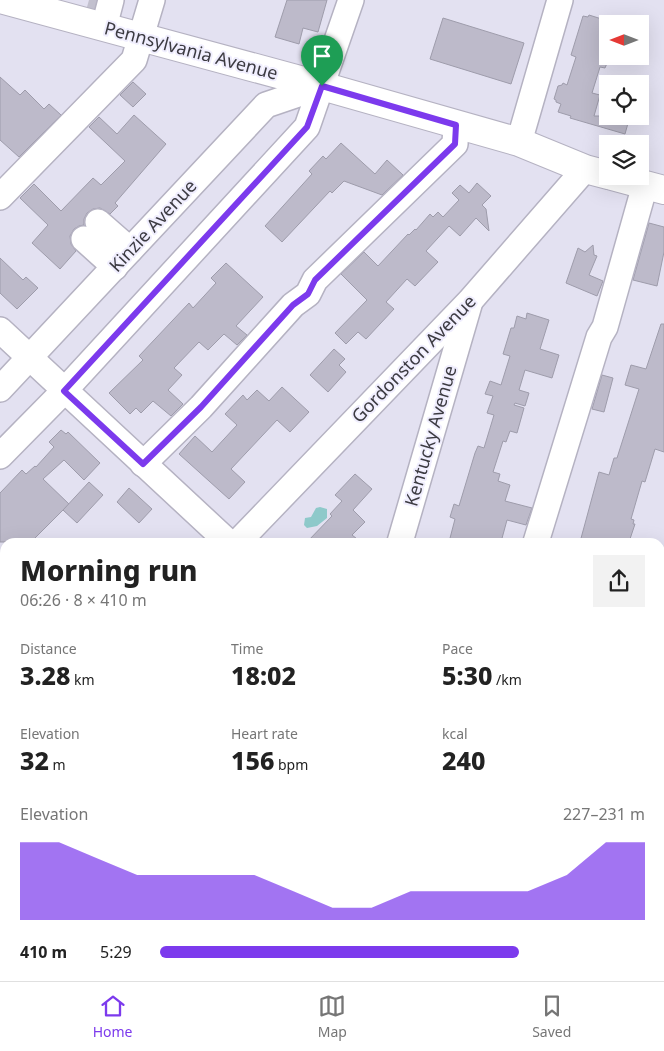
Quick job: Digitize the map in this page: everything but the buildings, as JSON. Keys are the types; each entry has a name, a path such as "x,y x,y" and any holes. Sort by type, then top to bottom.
{"main road":[{"name":"Pennsylvania Avenue","path":"20,2 64,8 107,9 141,37 518,142 596,172"}],"street":[{"path":"0,197 134,60 152,0"},
{"path":"0,456 64,391 307,127 351,0"},
{"path":"518,142 560,0"},
{"name":"Kinzie Avenue","path":"0,389 266,105 322,86"},
{"path":"143,464 201,407 293,305 308,294 315,280 455,144 456,125"},
{"name":"Gordonston Avenue","path":"242,538 596,172"},
{"path":"537,538 598,338 605,326 654,187"},
{"path":"91,230 122,258"},
{"name":"Kentucky Avenue","path":"401,538 470,301"},
{"path":"0,330 224,538"}],"shaded area":[{"path":"316,508 327,509 327,518 317,526 307,528 304,525 305,518 311,517"}],"tunnel":[{"path":"89,0 103,4"}],"route":[{"path":"322,86 456,125 455,144 315,280 308,294 293,305 201,407 143,464 64,391 307,127 322,86"}]}
